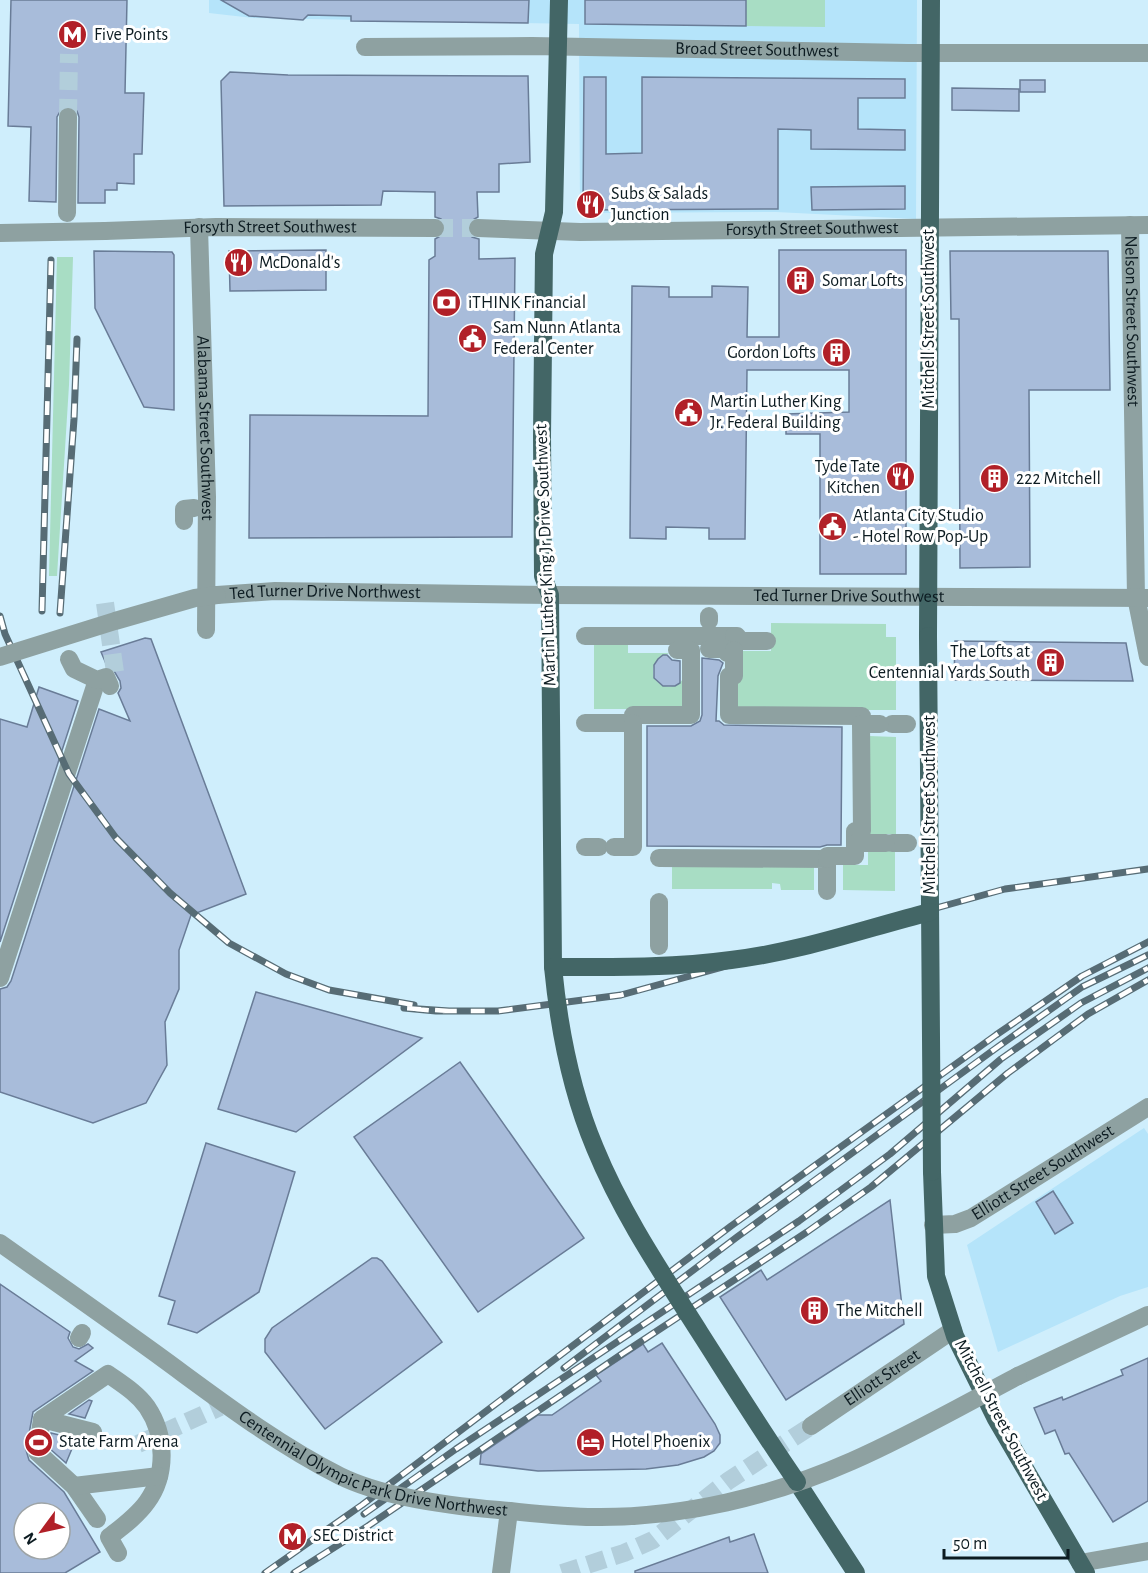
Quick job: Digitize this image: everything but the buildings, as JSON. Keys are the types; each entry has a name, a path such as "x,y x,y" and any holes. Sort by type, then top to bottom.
{"main road":[{"name":"Martin Luther King Jr Drive Southwest","path":"559,0 554,212 544,254 542,436 543,576 550,595 553,967 557,1013 571,1076 595,1148 624,1209 648,1252 856,1573"},
{"name":"Mitchell Street Southwest","path":"931,0 928,636 932,1172 936,1276 953,1330 996,1419 1082,1570"},
{"path":"553,967 670,966 731,960 776,953 930,912"}],"street":[{"name":"Broad Street Southwest","path":"365,47 559,46 1148,53"},
{"path":"67,213 68,117"},
{"name":"Forsyth Street Southwest","path":"478,228 548,231 1139,225"},
{"name":"Nelson Street Southwest","path":"1139,225 1142,597 1148,657"},
{"name":"Forsyth Street Southwest","path":"0,233 199,227 435,228"},
{"name":"Alabama Street Southwest","path":"199,227 207,497 206,630"},
{"name":"Ted Turner Drive Northwest","path":"0,657 195,598 217,595 275,591 550,595"},
{"name":"Ted Turner Drive Southwest","path":"550,595 1142,597"},
{"path":"585,636 630,643 702,640 734,644"},
{"path":"767,642 741,641 737,636 734,644 734,676 729,676 729,715 862,716 862,831 855,831 855,856 827,856 827,891"},
{"path":"702,640 691,715 633,714 633,855 659,855 659,861 744,857 827,859"},
{"path":"0,978 103,683 74,669 69,659"},
{"path":"585,723 633,723"},
{"path":"861,724 893,724"},
{"path":"855,843 895,843"},
{"path":"599,847 633,847"},
{"path":"659,903 659,946"},
{"name":"Elliott Street Southwest","path":"933,1225 955,1224 971,1218 1148,1107"},
{"name":"Centennial Olympic Park Drive Northwest","path":"0,1243 237,1414 305,1457 334,1472 374,1488 401,1495 481,1509 596,1517 673,1512 734,1501 797,1482 855,1460 1018,1376 1148,1315"},
{"name":"Elliott Street","path":"811,1426 953,1330"},
{"path":"97,1519 74,1486 37,1452 42,1419 108,1374 133,1392 146,1406 155,1422 161,1443 159,1476 147,1502 128,1522 109,1537 118,1553"},
{"path":"42,1419 93,1432"},
{"path":"74,1486 159,1476"},
{"path":"501,1573 509,1511"},
{"path":"1082,1570 1148,1551"}],"shaded area":[{"path":"209,0 917,0 916,219 776,212 580,213 579,24 253,18 209,13"},
{"path":"1144,1128 1148,1134 1148,1287 1120,1296 998,1352 967,1245"}],"green space":[{"path":"746,0 825,0 825,27 746,26"},
{"path":"57,257 73,257 69,385 57,576 49,576"},
{"path":"771,623 886,624 886,637 896,637 896,710 733,710 736,651 771,651"},
{"path":"594,639 628,639 628,653 669,653 655,664 654,678 657,682 669,687 677,685 684,678 686,709 594,709"},
{"path":"869,736 896,737 896,834 868,834"},
{"path":"868,850 895,850 895,891 843,890 843,865 868,865"},
{"path":"672,864 814,865 814,890 781,890 780,884 772,883 772,889 672,889"}],"tunnel":[{"path":"68,117 69,54"},
{"path":"435,228 478,228"},
{"path":"104,689 102,685 116,679 105,603"},
{"path":"138,1444 220,1407"},
{"path":"562,1573 624,1553 653,1540 728,1481 811,1426"}],"railway":[{"path":"42,611 51,260"},
{"path":"60,613 74,419 77,339"},
{"path":"0,616 5,634 69,774 116,838 170,893 229,943 286,974 329,990 414,1005"},
{"path":"449,1011 404,1008 436,1011 498,1011 621,995 1005,889 1148,869"},
{"path":"265,1573 362,1505 731,1226 996,1035 1082,976 1148,942"},
{"path":"564,1368 737,1237 1082,987 1148,955"},
{"path":"364,1514 456,1449 799,1221 890,1154 1001,1059 1081,1003 1148,968"},
{"path":"294,1573 368,1526 807,1232 871,1187 1008,1073 1088,1014 1148,980"}],"place":[{"name":"Five Points","path":"73,35"},
{"name":"Subs & Salads Junction","path":"590,204"},
{"name":"McDonald's","path":"238,263"},
{"name":"Somar Lofts","path":"801,281"},
{"name":"iTHINK Financial","path":"447,303"},
{"name":"Sam Nunn Atlanta Federal Center","path":"472,338"},
{"name":"Gordon Lofts","path":"837,353"},
{"name":"Martin Luther King Jr. Federal Building","path":"689,412"},
{"name":"Tyde Tate Kitchen","path":"901,477"},
{"name":"222 Mitchell","path":"995,479"},
{"name":"Atlanta City Studio - Hotel Row Pop-Up","path":"832,526"},
{"name":"The Lofts at Centennial Yards South","path":"1051,662"},
{"name":"The Mitchell","path":"815,1311"},
{"name":"State Farm Arena","path":"38,1442"},
{"name":"Hotel Phoenix","path":"590,1442"},
{"name":"SEC District","path":"292,1536"}]}
